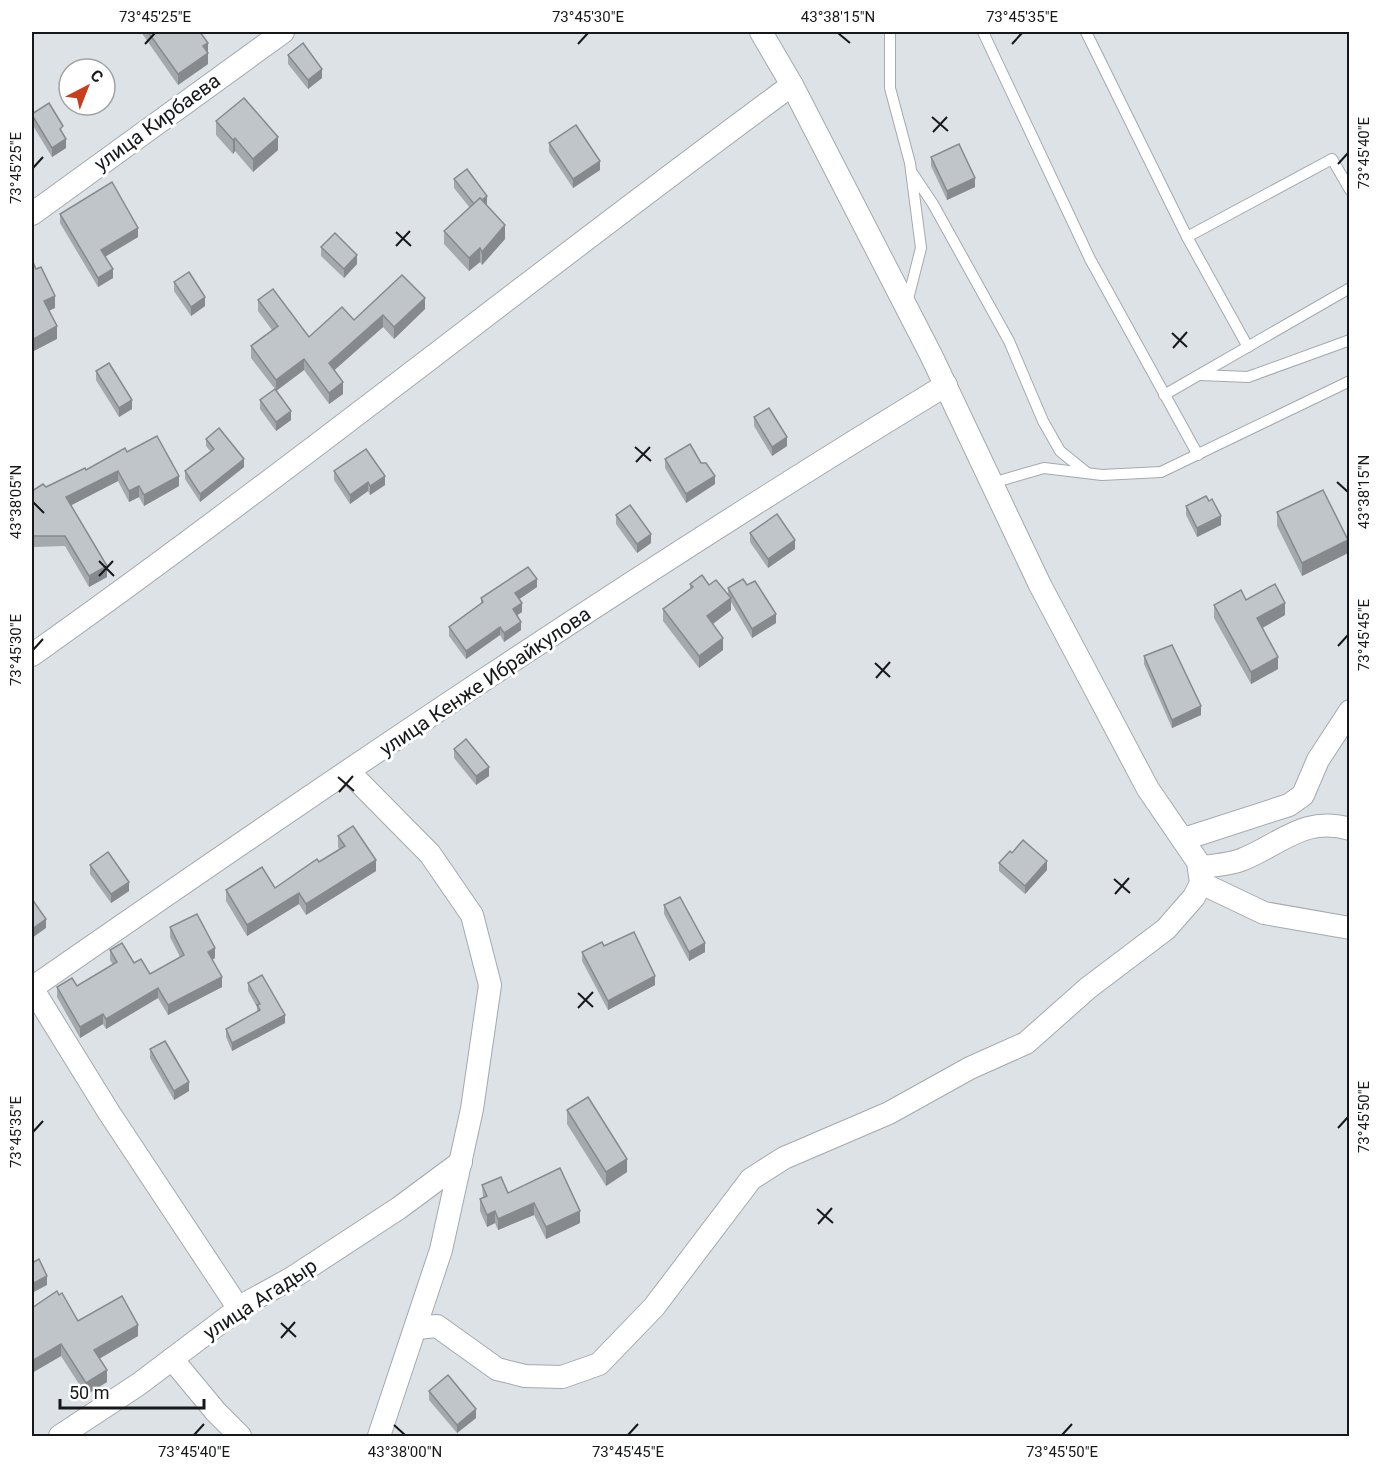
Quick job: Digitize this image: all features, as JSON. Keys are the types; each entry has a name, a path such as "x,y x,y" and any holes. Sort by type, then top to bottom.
{"street":[{"name":"улица Кирбаева","path":"32,214 284,32"},
{"path":"761,32 792,85 946,385 1040,585 1148,789 1184,839 1200,875 1264,913 1350,928"},
{"path":"32,656 127,587 676,170 792,85"},
{"name":"улица Кенже Ибрайкулова","path":"32,988 201,870 714,529 946,385"},
{"path":"1184,839 1289,805 1303,795 1318,760 1350,711"},
{"path":"349,772 430,854 472,915 490,985 472,1109 441,1250 379,1437"},
{"path":"1303,795 1319,818 1340,826"},
{"path":"1200,875 1240,860 1300,831 1340,826"},
{"path":"417,1328 437,1326 497,1369 525,1376 562,1377 599,1364 654,1307 751,1179 784,1158 889,1113 970,1068 1026,1043 1088,988 1166,929 1194,897 1200,875"},
{"path":"32,988 108,1111 239,1309"},
{"name":"улица Агадыр","path":"60,1437 239,1309 292,1278 399,1208 460,1162"},
{"path":"172,1359 240,1437"}],"lane":[{"path":"890,32 890,87 911,171 921,248 906,307"},
{"path":"983,32 1090,259 1197,455"},
{"path":"1086,32 1187,237 1248,347"},
{"path":"1187,237 1332,159 1350,190"},
{"path":"911,171 933,204 1009,341 1043,421 1060,451 1086,473"},
{"path":"1164,395 1350,288"},
{"path":"1200,375 1248,377 1350,340"},
{"path":"992,483 1044,468 1102,475 1161,472 1350,381"}],"building":[{"path":"148,32 200,32 208,43 203,46 208,53 178,74"},
{"path":"303,43 322,69 308,80 288,55"},
{"path":"244,98 278,137 253,159 216,121"},
{"path":"49,103 63,126 60,129 66,139 52,148 32,114"},
{"path":"576,125 600,161 573,179 549,143"},
{"path":"959,144 975,178 947,191 931,157"},
{"path":"467,169 487,196 482,200 480,198 474,204 454,179"},
{"path":"112,182 138,228 101,250 113,269 98,278 60,214"},
{"path":"480,198 505,225 482,252 480,248 469,258 444,231"},
{"path":"335,233 357,255 344,269 321,247"},
{"path":"32,260 36,269 41,267 55,296 44,301 57,326 32,340"},
{"path":"189,272 205,297 191,307 174,282"},
{"path":"402,275 425,298 394,327 383,315 329,363 343,382 329,393 304,359 276,380 251,346 278,326 258,300 273,289 309,337 342,307 354,320"},
{"path":"109,363 132,400 119,408 96,371"},
{"path":"275,389 291,411 276,422 260,400"},
{"path":"769,408 787,437 772,447 754,417"},
{"path":"219,428 244,459 200,494 185,471 214,449 206,439"},
{"path":"157,436 179,476 144,495 139,486 129,491 118,471 66,497 107,566 89,576 65,536 33,536 32,491 43,484 46,487 85,468 86,470 125,448 127,452"},
{"path":"690,444 701,463 706,463 715,476 686,494 665,459"},
{"path":"366,449 385,476 370,486 368,482 350,495 334,471"},
{"path":"1323,490 1348,540 1302,563 1277,512"},
{"path":"1206,496 1209,501 1212,499 1221,516 1197,528 1186,506"},
{"path":"630,505 651,534 637,544 616,515"},
{"path":"777,514 795,540 768,559 750,533"},
{"path":"528,567 537,579 515,593 522,603 513,609 521,622 504,633 500,627 466,651 449,627 483,602 481,598"},
{"path":"702,575 709,585 716,580 731,598 707,616 723,638 699,656 663,609 693,587 690,584"},
{"path":"743,579 747,585 755,581 776,614 752,629 728,588"},
{"path":"1275,584 1285,603 1257,618 1278,657 1251,672 1214,605 1241,590 1246,600"},
{"path":"1172,645 1201,706 1172,720 1144,656"},
{"path":"466,739 489,767 476,776 454,749"},
{"path":"353,826 376,860 306,904 299,893 247,925 226,890 262,867 275,888 317,859 319,862 345,846 338,836"},
{"path":"1023,840 1047,861 1025,886 999,863"},
{"path":"108,852 129,882 111,894 90,865"},
{"path":"680,897 705,943 689,952 664,905"},
{"path":"32,899 46,919 32,929"},
{"path":"197,914 215,948 208,952 222,977 168,1005 158,988 106,1019 103,1014 80,1027 57,987 72,978 77,986 117,962 110,950 122,943 134,963 141,959 150,974 184,955 170,927"},
{"path":"634,932 655,976 608,1001 582,952 602,942 604,946"},
{"path":"262,975 285,1015 232,1043 226,1029 260,1010 257,1005 260,1004 248,983"},
{"path":"165,1041 189,1082 174,1091 150,1049"},
{"path":"588,1097 627,1159 606,1172 567,1110"},
{"path":"560,1168 580,1211 546,1227 534,1203 498,1219 495,1211 487,1215 480,1199 487,1196 482,1185 501,1177 508,1193"},
{"path":"39,1259 47,1276 32,1284 32,1263"},
{"path":"57,1291 59,1295 62,1293 78,1321 122,1296 138,1325 94,1350 107,1370 86,1383 61,1344 32,1361 32,1308"},
{"path":"448,1375 476,1409 457,1425 429,1391"}]}
